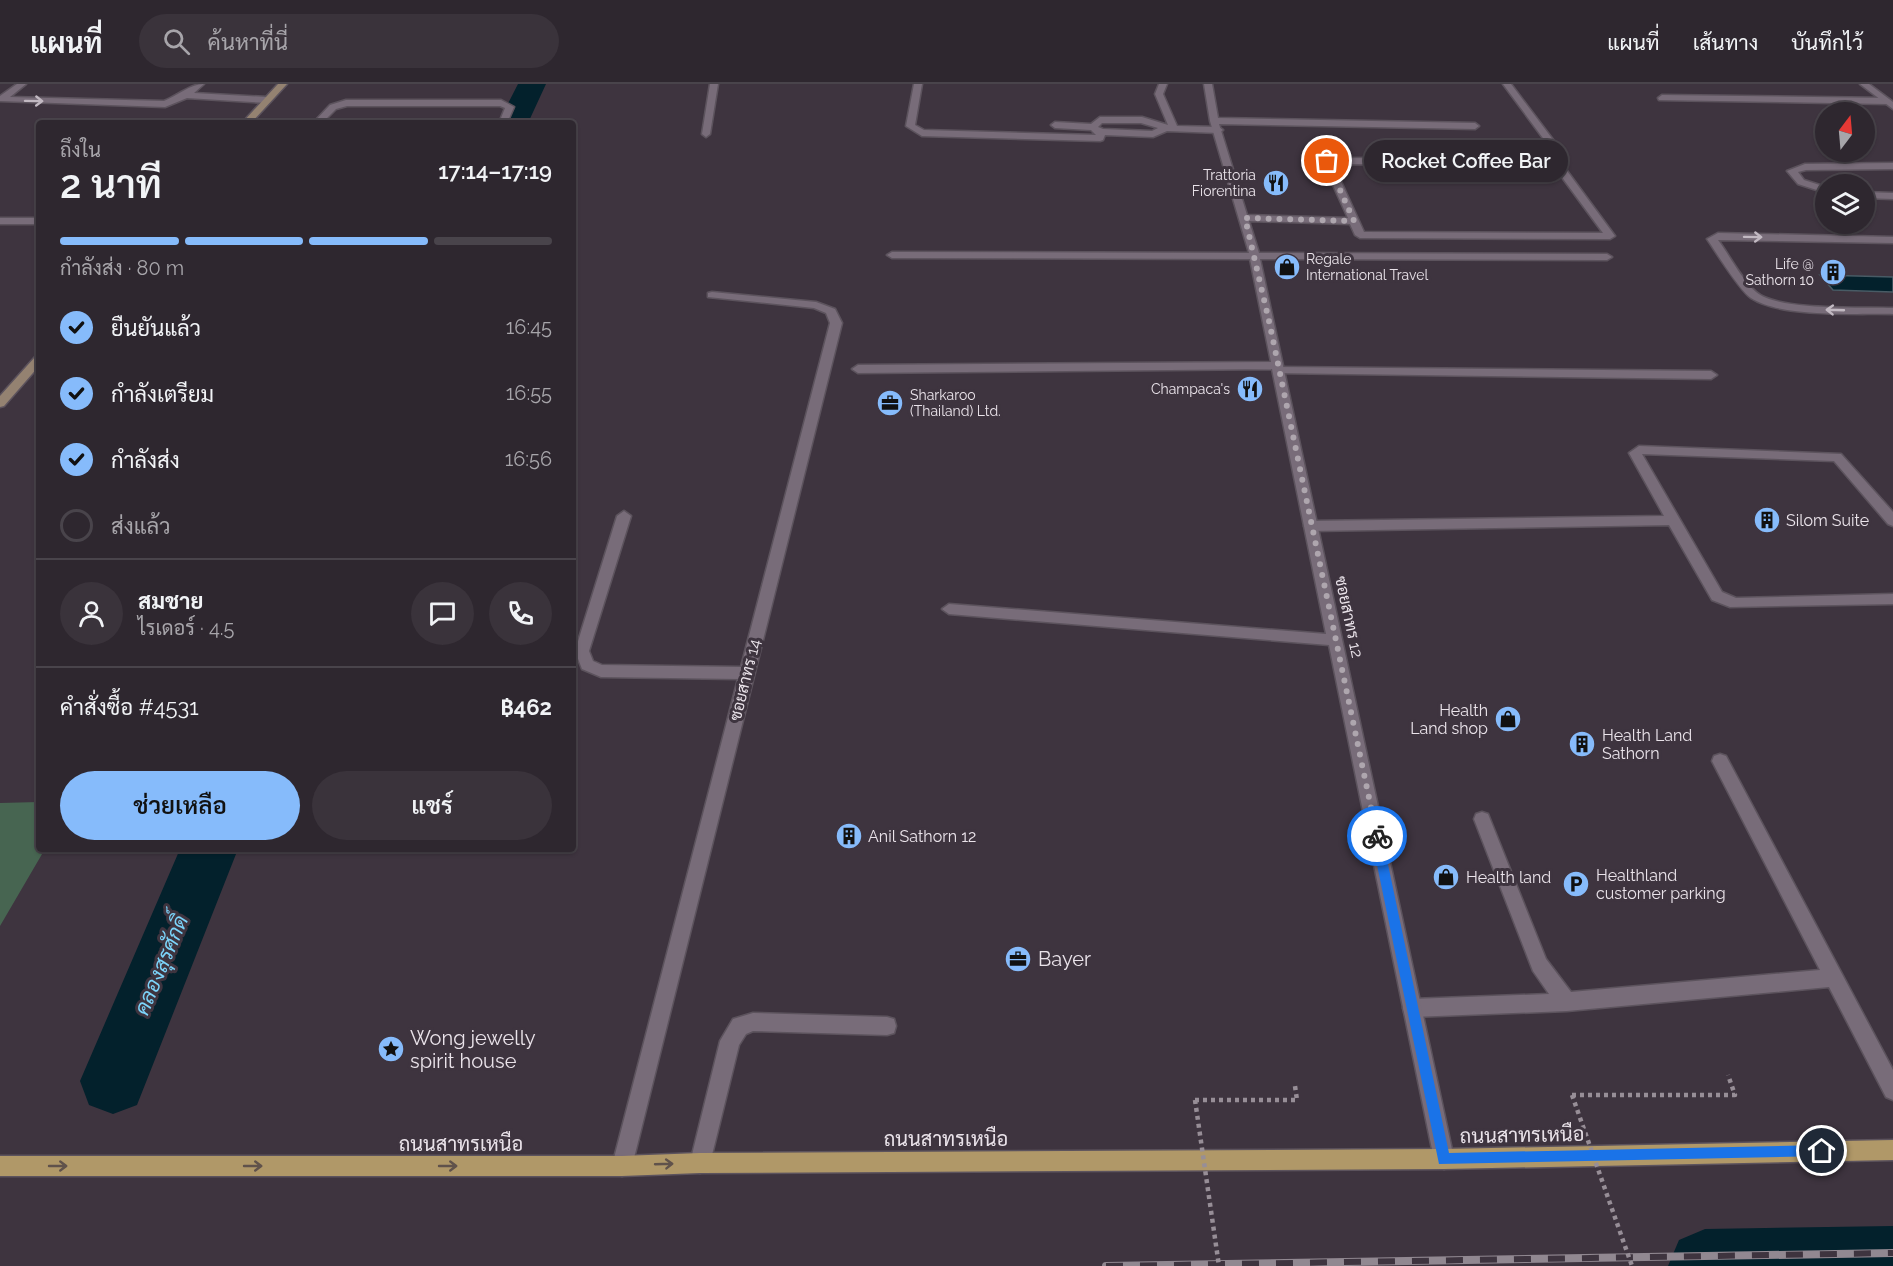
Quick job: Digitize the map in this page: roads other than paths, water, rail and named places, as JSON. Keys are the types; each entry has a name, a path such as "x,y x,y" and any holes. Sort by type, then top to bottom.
{"main road":[{"name":"ถนนสาทรเหนือ","path":"0,1166 622,1166 700,1163 1444,1159 1893,1150"}],"street":[{"path":"22,84 2,99 165,104 186,95 200,84"},
{"path":"249,120 283,84"},
{"path":"706,134 714,84"},
{"path":"918,84 910,126 922,133 1100,138 1097,130 1100,120 1152,121 1170,128"},
{"path":"1163,84 1159,94 1170,128"},
{"name":"ซอยสาทร 12","path":"1208,84 1217,125 1254,254 1444,1159"},
{"path":"1508,84 1560,155"},
{"path":"1864,84 1890,104"},
{"path":"186,95 267,100"},
{"path":"1662,98 1890,104"},
{"path":"320,120 333,107 346,104 501,103 510,107 504,120"},
{"path":"1055,125 1153,134 1170,128 1217,125 1475,126"},
{"path":"1327,161 1556,162 1610,236 1360,235 1354,221 1327,161"},
{"path":"1815,186 1801,182 1792,171 1805,167 1893,166"},
{"path":"1875,195 1893,196"},
{"path":"1245,218 1354,221"},
{"path":"0,221 36,221"},
{"path":"1893,240 1718,236 1712,239 1753,295 1767,302 1794,309 1893,311"},
{"path":"891,255 1607,256"},
{"name":"ซอยสาทร 14","path":"622,1166 836,322 831,311 816,305 712,295"},
{"path":"0,403 36,362"},
{"path":"858,369 1279,368 1711,375"},
{"path":"1893,521 1837,457 1639,450 1636,456 1717,596 1735,603 1893,599"},
{"path":"624,516 582,651 587,665 601,671 747,673"},
{"path":"1311,526 1673,520"},
{"path":"949,609 1336,640"},
{"path":"1720,762 1893,1090"},
{"path":"1482,819 1539,965 1567,1002"},
{"path":"1412,1008 1567,1002 1834,978"},
{"path":"700,1163 730,1041 740,1026 753,1022 887,1026"}],"water":[{"path":"1820,275 1893,277 1893,292 1833,290"}],"waterway":[{"name":"คลองสุรศักดิ์","path":"514,120 532,84"},
{"name":"คลองสุรศักดิ์","path":"113,1081 208,852"},
{"path":"1705,1266 1893,1263"}],"railway":[{"path":"1106,1266 1893,1253"}],"place":[{"name":"Rocket Coffee Bar","path":"1327,161"},
{"name":"Trattoria Fiorentina","path":"1276,183"},
{"name":"Regale International Travel","path":"1287,267"},
{"name":"Life @ Sathorn 10","path":"1833,272"},
{"name":"Champaca's","path":"1250,389"},
{"name":"Sharkaroo (Thailand) Ltd.","path":"890,403"},
{"name":"Silom Suite","path":"1767,520"},
{"name":"Health Land shop","path":"1508,719"},
{"name":"Health Land Sathorn","path":"1582,744"},
{"name":"Anil Sathorn 12","path":"849,836"},
{"name":"Health land","path":"1446,877"},
{"name":"Healthland customer parking","path":"1576,884"},
{"name":"Bayer","path":"1018,959"},
{"name":"Wong jewelly spirit house","path":"391,1049"}]}
